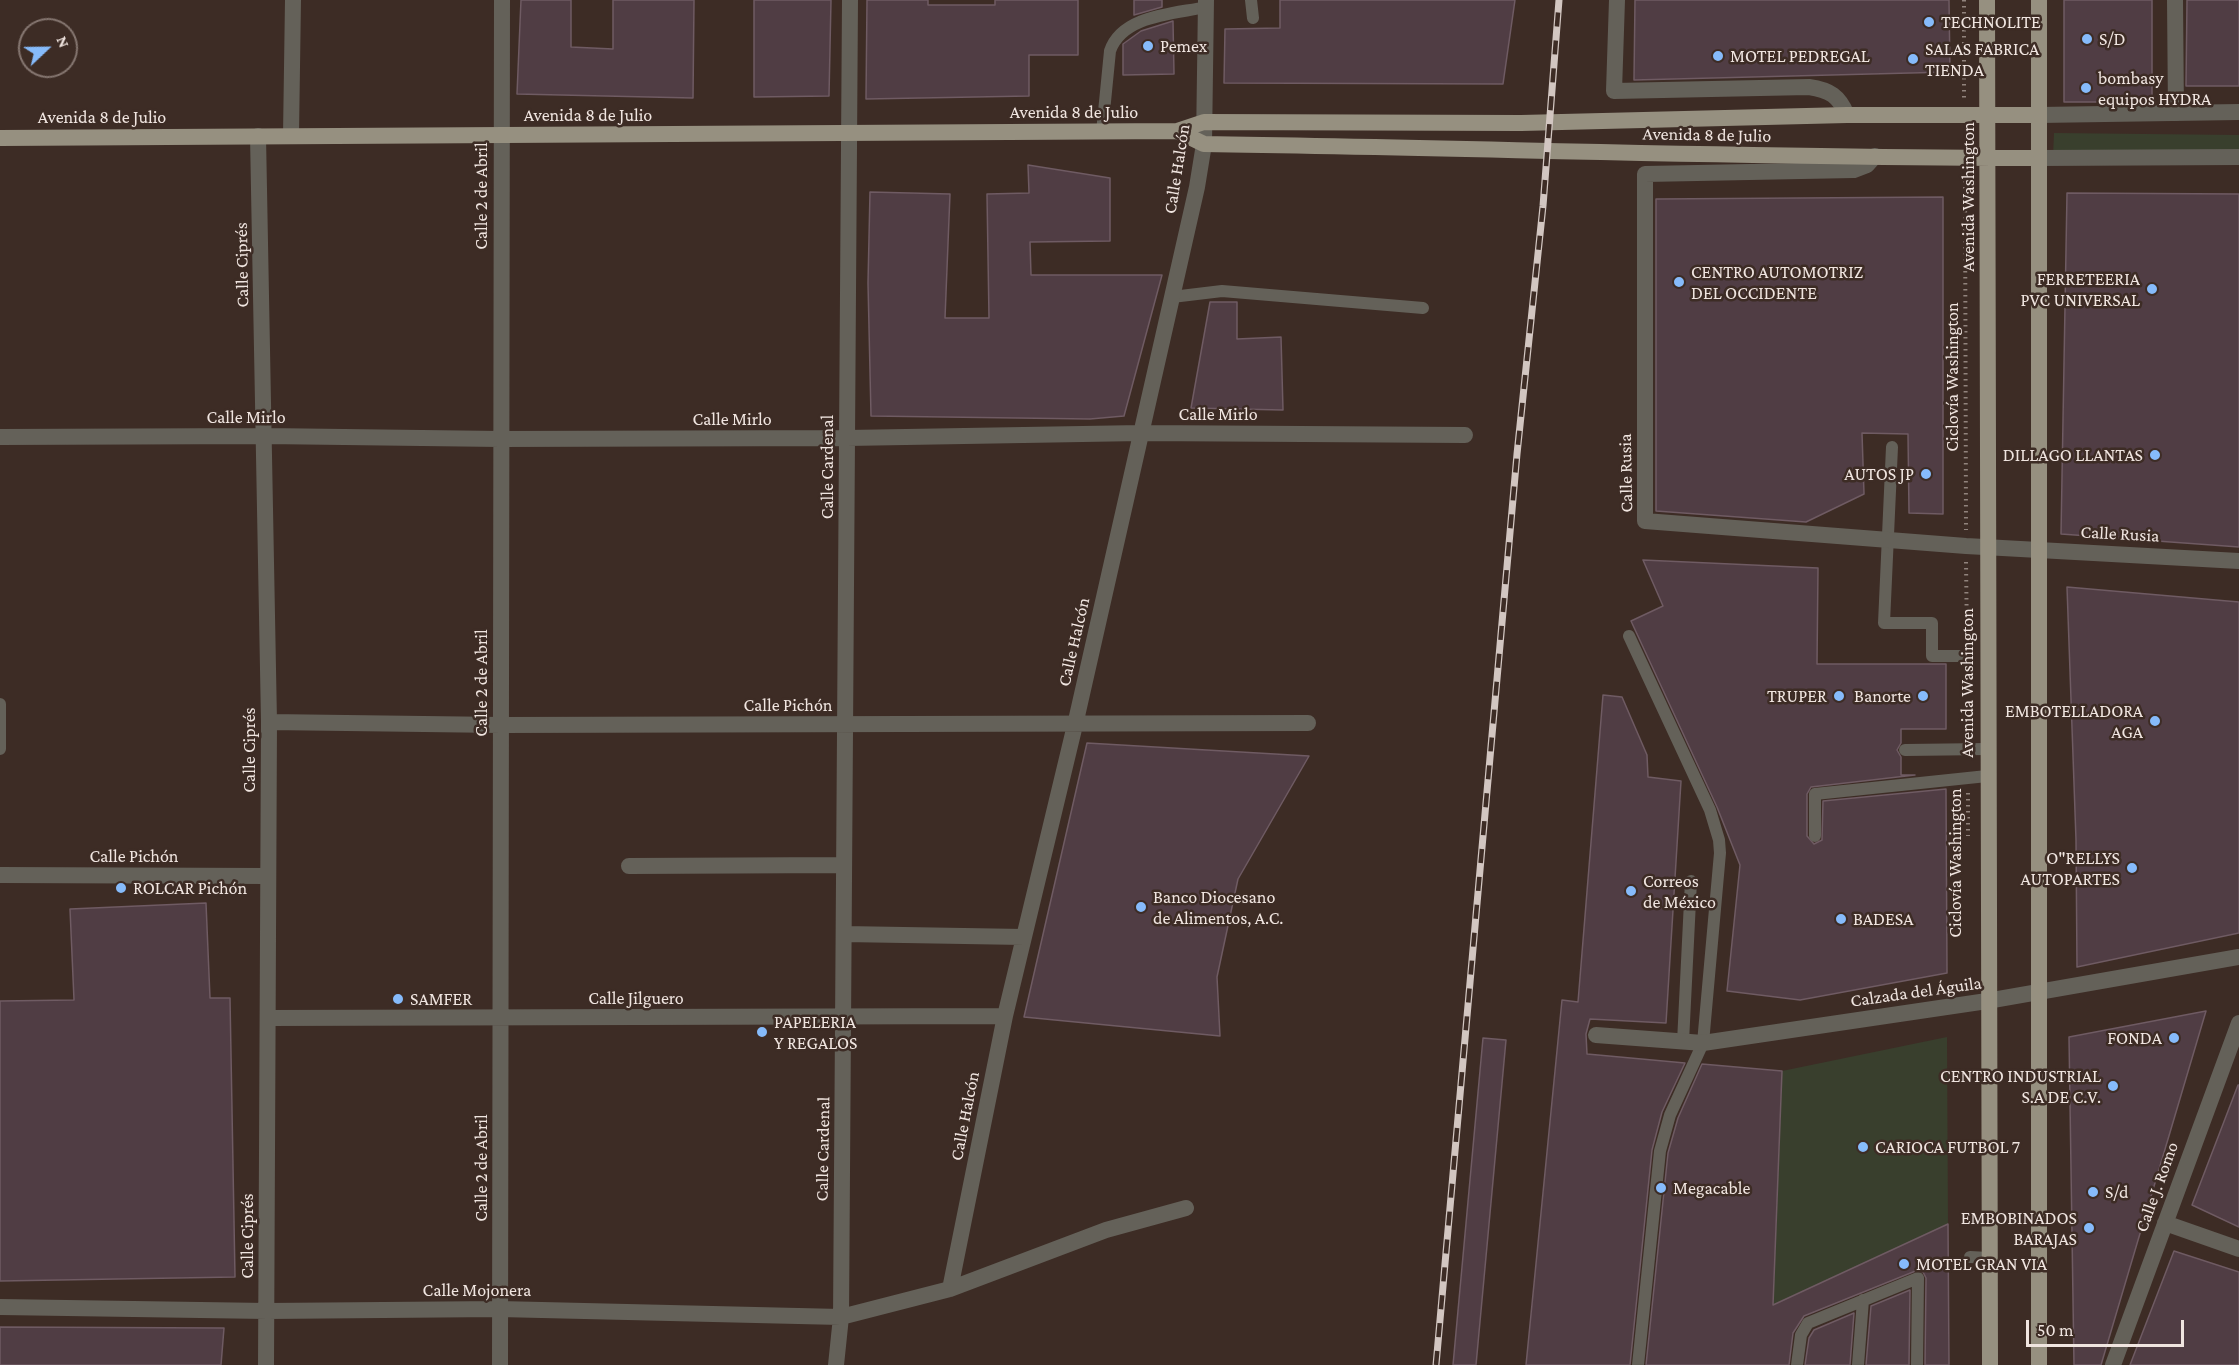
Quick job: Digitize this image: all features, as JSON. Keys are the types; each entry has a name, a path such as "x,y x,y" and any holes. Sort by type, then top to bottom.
{"main road":[{"name":"Avenida Washington","path":"1987,0 1987,1001 1990,1365"},
{"path":"2038,1365 2039,0"},
{"name":"Avenida 8 de Julio","path":"0,138 1102,132 1177,131 1204,122 1521,123 1847,115 2039,115"},
{"name":"Avenida 8 de Julio","path":"1177,131 1204,144 2038,158"}],"street":[{"path":"291,135 293,0"},
{"name":"Calle 2 de Abril","path":"500,1365 502,0"},
{"name":"Calle Cardenal","path":"836,1365 841,1317 850,0"},
{"path":"1617,0 1614,91 1824,89 1836,95 1847,115"},
{"path":"2175,0 2176,113"},
{"name":"Calle Halcón","path":"950,1289 1005,1016 1075,725 1172,297 1204,144 1206,3"},
{"name":"Avenida 8 de Julio","path":"2039,115 2239,112"},
{"name":"Calle Ciprés","path":"258,136 266,436 269,722 266,1365"},
{"name":"Calle Rusia","path":"1875,156 1867,165 1854,170 1645,174 1646,521 1966,546 2239,561"},
{"name":"Avenida 8 de Julio","path":"2038,158 2239,157"},
{"name":"Calle Mirlo","path":"0,437 266,436 500,439 847,438 1141,433 1464,435"},
{"name":"Calle Pichón","path":"269,722 501,725 1308,723"},
{"path":"629,866 844,865"},
{"name":"Calle Pichón","path":"0,875 267,876"},
{"path":"844,934 1024,937"},
{"name":"Calzada del Águila","path":"1596,1035 1703,1043 1987,1001 2239,957"},
{"name":"Calle Jilguero","path":"268,1018 1005,1016"},
{"name":"Calle J. Romo","path":"2113,1365 2239,1023"},
{"name":"Calle Mojonera","path":"0,1307 267,1311 499,1309 841,1317 950,1289 1106,1230 1186,1209"},
{"path":"2165,1223 2239,1249"}],"lane":[{"path":"1251,0 1252,18"},
{"path":"1102,132 1110,51 1114,39 1123,29 1134,24 1206,3"},
{"path":"1172,297 1222,291 1423,308"},
{"path":"1892,447 1884,623 1932,623 1932,656 1967,656"},
{"path":"1629,636 1706,801 1719,840 1703,1043 1670,1115 1660,1151 1638,1365"},
{"path":"0,704 0,749"},
{"path":"1905,750 1987,749"},
{"path":"1815,836 1815,794 1987,776"},
{"path":"1683,1042 1691,881"},
{"path":"1970,1257 1989,1258"},
{"path":"1797,1365 1801,1335 1808,1323 1918,1278 1917,1365"},
{"path":"1858,1365 1863,1300"}],"path":[{"path":"1964,0 1965,116"},
{"name":"Ciclovía Washington","path":"1965,157 1967,749"},
{"name":"Ciclovía Washington","path":"1968,778 1968,837"}],"green space":[{"path":"2054,133 2239,135 2239,149 2053,156"},
{"name":"CARIOCA FUTBOL 7","path":"1947,1037 1948,1224 1773,1305 1782,1071"}],"building":[{"path":"521,0 571,0 571,47 613,49 613,0 694,0 693,98 517,94"},
{"path":"754,0 831,0 829,96 754,97"},
{"path":"867,0 928,0 928,5 995,5 995,0 1078,0 1078,55 1029,55 1029,96 866,99"},
{"path":"1134,0 1162,0 1162,7 1134,15"},
{"path":"1280,0 1515,0 1503,84 1224,83 1225,29 1280,28"},
{"path":"1635,0 1949,0 1950,72 1634,80"},
{"path":"2064,0 2152,0 2152,102 2064,102"},
{"path":"2187,0 2239,0 2239,86 2186,86"},
{"name":"Pemex","path":"1173,21 1174,74 1123,75 1123,44 1141,31"},
{"path":"1028,165 1110,178 1110,241 1030,242 1031,275 1162,275 1124,416 1090,419 871,416 868,283 870,192 950,194 945,318 989,318 987,194 1029,193"},
{"path":"2067,193 2239,194 2239,547 2061,534"},
{"path":"1943,197 1943,514 1909,513 1908,434 1862,433 1864,494 1806,522 1656,511 1656,199"},
{"path":"1210,302 1237,302 1237,339 1281,337 1283,410 1191,408"},
{"path":"1643,560 1818,568 1817,664 1946,664 1946,729 1901,729 1901,743 1897,750 1901,757 1901,775 1915,775 1811,787 1807,794 1807,836 1814,844 1822,840 1823,801 1946,789 1947,973 1800,1000 1727,991 1740,865 1717,807 1631,621 1663,606"},
{"name":"EMBOTELLADORA AGA","path":"2067,587 2239,602 2239,933 2077,967 2076,840"},
{"path":"1603,695 1622,697 1647,755 1648,777 1681,781 1666,1023 1590,1019 1586,1034 1587,1054 1685,1063 1662,1112 1652,1150 1630,1365 1526,1365 1562,1000 1578,1002"},
{"name":"Banco Diocesano de Alimentos, A.C.","path":"1087,743 1309,756 1238,879 1217,977 1220,1036 1024,1017"},
{"path":"206,903 210,998 230,998 235,1277 0,1281 0,1001 74,1000 70,909"},
{"path":"2206,1011 2101,1365 2074,1365 2069,1037"},
{"path":"1483,1038 1506,1040 1476,1365 1453,1365"},
{"path":"1702,1064 1782,1071 1773,1305 1948,1224 1949,1365 1925,1365 1926,1278 1923,1272 1918,1270 1804,1316 1793,1333 1789,1365 1646,1365 1668,1153 1678,1118"},
{"path":"2239,1085 2239,1227 2192,1205"},
{"path":"2174,1251 2239,1272 2239,1365 2130,1365"},
{"path":"1910,1290 1909,1365 1866,1365 1871,1306"},
{"path":"1854,1313 1850,1365 1805,1365 1809,1338 1814,1330"},
{"path":"0,1327 224,1328 221,1365 0,1365"}],"railway":[{"path":"1436,1365 1517,454 1543,206 1559,0"}],"place":[{"name":"TECHNOLITE","path":"1929,22"},
{"name":"S/D","path":"2087,39"},
{"name":"Pemex","path":"1148,46"},
{"name":"MOTEL PEDREGAL","path":"1718,56"},
{"name":"SALAS FABRICA TIENDA","path":"1913,59"},
{"name":"bombasy equipos HYDRA","path":"2086,88"},
{"name":"CENTRO AUTOMOTRIZ DEL OCCIDENTE","path":"1679,282"},
{"name":"FERRETEERIA PVC UNIVERSAL","path":"2152,289"},
{"name":"DILLAGO LLANTAS","path":"2155,455"},
{"name":"AUTOS JP","path":"1926,474"},
{"name":"TRUPER","path":"1839,696"},
{"name":"Banorte","path":"1923,696"},
{"name":"EMBOTELLADORA AGA","path":"2155,721"},
{"name":"O\"RELLYS AUTOPARTES","path":"2132,868"},
{"name":"ROLCAR Pichón","path":"121,888"},
{"name":"Correos de México","path":"1631,891"},
{"name":"Banco Diocesano de Alimentos, A.C.","path":"1141,907"},
{"name":"BADESA","path":"1841,919"},
{"name":"SAMFER","path":"398,999"},
{"name":"PAPELERIA Y REGALOS","path":"762,1032"},
{"name":"FONDA","path":"2174,1038"},
{"name":"CENTRO INDUSTRIAL S.A DE C.V.","path":"2113,1086"},
{"name":"CARIOCA FUTBOL 7","path":"1863,1147"},
{"name":"Megacable","path":"1661,1188"},
{"name":"S/d","path":"2093,1192"},
{"name":"EMBOBINADOS BARAJAS","path":"2089,1228"},
{"name":"MOTEL GRAN VIA","path":"1904,1264"}]}
